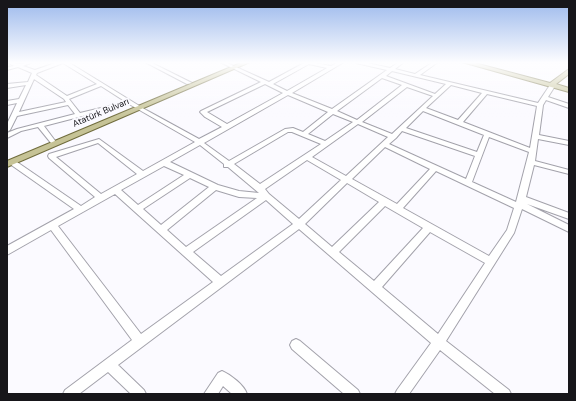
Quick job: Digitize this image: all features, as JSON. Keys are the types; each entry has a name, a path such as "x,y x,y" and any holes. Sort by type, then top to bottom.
{"main road":[{"name":"Atatürk Bulvarı","path":"8,162 192,81"},
{"name":"Atatürk Bulvarı","path":"8,162 196,81"},
{"path":"540,81 553,84"},
{"path":"541,81 569,89"},
{"path":"553,84 557,81"}],"street":[{"path":"43,81 68,100 78,116"},
{"path":"96,81 135,106 162,119 200,143 260,188 266,196 300,223 439,342 504,394"},
{"path":"183,81 189,84"},
{"path":"262,81 394,137"},
{"path":"228,127 207,116 203,112 271,81"},
{"path":"7,251 309,81"},
{"path":"304,134 375,81"},
{"path":"394,81 437,96"},
{"path":"435,81 485,93 569,106"},
{"path":"7,86 30,83"},
{"path":"7,130 30,83"},
{"path":"14,115 68,100 101,84"},
{"path":"69,394 300,223 386,145 449,84"},
{"path":"401,394 439,342 511,231 520,204 542,102 553,84"},
{"path":"260,188 358,122 406,85"},
{"path":"459,123 485,93"},
{"path":"7,104 20,101"},
{"path":"7,136 19,130 78,116 135,106"},
{"path":"423,109 532,151"},
{"path":"40,125 53,142"},
{"path":"402,129 478,155"},
{"path":"227,164 287,130 304,134 326,144"},
{"path":"468,184 487,134"},
{"path":"535,136 569,143"},
{"path":"101,198 51,156 99,141 143,175"},
{"path":"386,145 468,184 520,204 569,228"},
{"path":"307,157 491,262"},
{"path":"8,162 81,210"},
{"path":"530,162 569,172"},
{"path":"165,163 216,187 239,194 266,196"},
{"path":"398,208 435,168"},
{"path":"138,209 189,175"},
{"path":"161,230 216,187"},
{"path":"116,190 220,282"},
{"path":"186,252 266,196"},
{"path":"333,252 384,202"},
{"path":"520,204 569,216"},
{"path":"52,226 140,341"},
{"path":"375,288 430,226"},
{"path":"296,344 354,394"},
{"path":"108,364 140,394"},
{"path":"210,394 222,377 241,394"}]}
